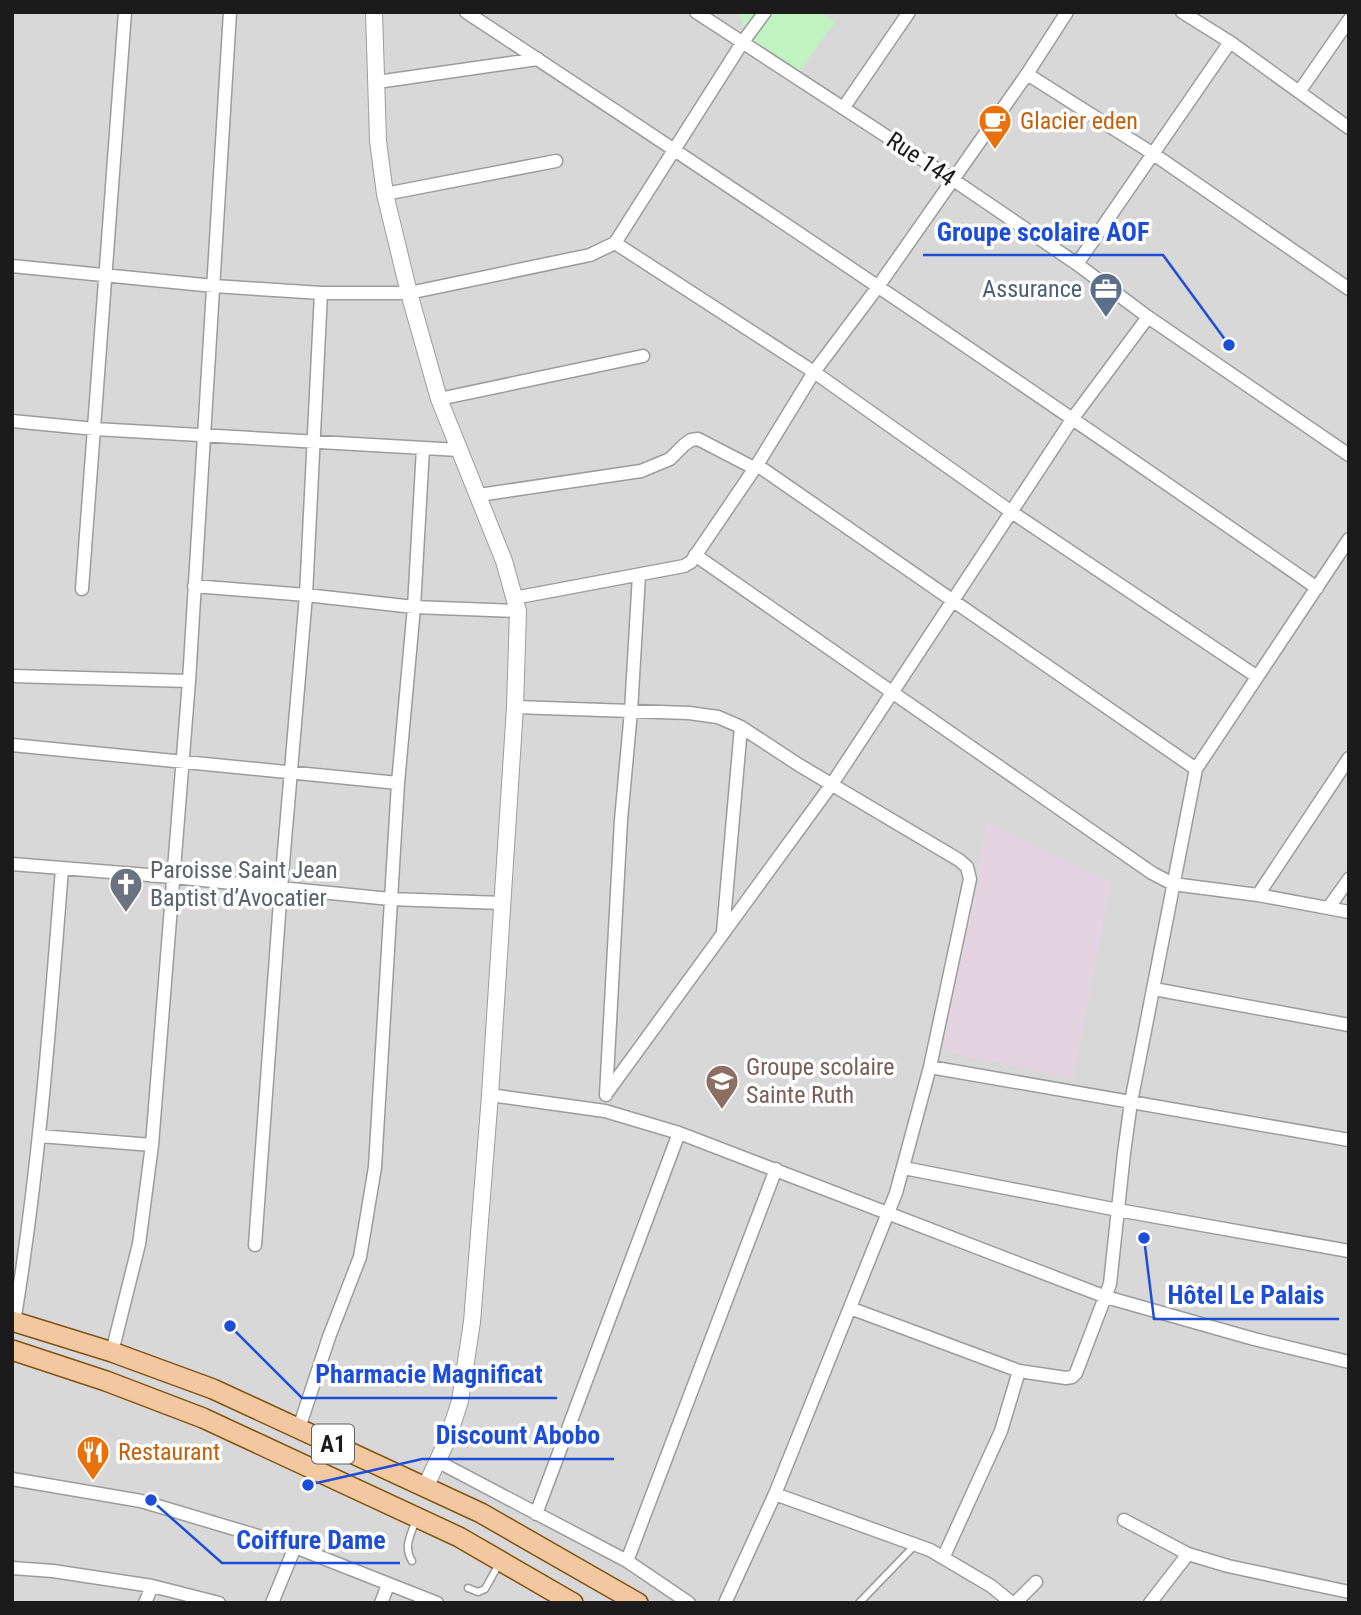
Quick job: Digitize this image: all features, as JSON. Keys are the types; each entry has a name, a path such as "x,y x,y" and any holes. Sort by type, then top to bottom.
{"main road":[{"name":"A1","path":"13,1322 112,1352 213,1390 299,1428 481,1513 638,1603"},
{"name":"A1","path":"12,1350 106,1381 203,1418 459,1537 573,1603"}],"street":[{"path":"82,589 125,12"},
{"path":"112,1352 139,1244 152,1145 189,681 230,12"},
{"path":"374,12 378,141 385,194 439,399 480,495 516,604 516,708 490,1095 467,1357 460,1401 448,1438 426,1486"},
{"path":"466,12 676,149 877,288 1073,418 1317,588"},
{"name":"Rue 144","path":"696,12 952,179 1349,455"},
{"path":"12,266 214,286 321,293 409,293 590,255 615,243 742,43 765,12"},
{"path":"844,107 909,12"},
{"path":"194,586 414,607 516,604 688,565 756,466 814,372 877,288 1027,74 1067,12"},
{"path":"1182,12 1230,42 1349,128"},
{"path":"1299,92 1349,20"},
{"path":"1077,264 1230,42"},
{"path":"377,82 538,59"},
{"path":"1027,74 1152,153 1349,289"},
{"path":"385,194 556,161"},
{"path":"615,243 814,372 1013,513 1256,676"},
{"path":"255,1245 306,595 321,293"},
{"path":"606,1094 832,784 1013,513 1073,418 1147,317"},
{"path":"439,399 643,356"},
{"path":"12,421 95,429 460,450"},
{"path":"480,495 641,471 670,459 684,444 698,439 756,466 1196,769"},
{"path":"299,1428 329,1337 360,1258 375,1167 390,899 414,607 423,448"},
{"path":"850,1308 1019,1371 1058,1378 1072,1377 1076,1373 1112,1275 1131,1102 1196,769 1349,539"},
{"path":"695,555 1152,873 1173,884 1258,895 1349,912"},
{"path":"605,1111 621,820 639,575"},
{"path":"12,676 189,681"},
{"path":"516,708 689,713 718,718 741,727 959,860 967,867 970,879 930,1067 904,1168 775,1494 725,1603"},
{"path":"723,932 741,727"},
{"path":"12,745 398,783"},
{"path":"1258,895 1349,758"},
{"path":"12,864 390,899 502,903"},
{"path":"13,1322 17,1273 40,1136 62,869"},
{"path":"1329,908 1349,879"},
{"path":"1154,989 1349,1025"},
{"path":"930,1067 1349,1140"},
{"path":"490,1095 605,1111 679,1133 1106,1297 1349,1363"},
{"path":"536,1514 679,1133"},
{"path":"40,1136 152,1145"},
{"path":"904,1168 1349,1251"},
{"path":"627,1561 776,1169"},
{"path":"944,1556 1001,1431 1019,1371"},
{"path":"437,1461 627,1561 689,1603"},
{"path":"12,1479 133,1499 295,1547 437,1603"},
{"path":"775,1494 944,1556 1014,1603 1036,1582"},
{"path":"1124,1520 1188,1554 1228,1566 1349,1592"},
{"path":"272,1603 295,1547"},
{"path":"1150,1603 1188,1554"},
{"path":"12,1568 152,1586 219,1603"},
{"path":"381,1603 388,1585"},
{"path":"145,1603 152,1586"}],"lane":[{"path":"412,1560 407,1547 416,1518"},
{"path":"859,1603 916,1545"},
{"path":"467,1588 478,1592 485,1589 501,1561"}],"shaded area":[{"path":"12,12 1349,12 1349,1603 12,1603"},
{"path":"987,823 1111,882 1073,1078 941,1051"}],"green space":[{"path":"738,12 821,12 835,22 796,76 753,55"}],"place":[{"name":"Glacier eden","path":"995,151"},
{"name":"Assurance","path":"1106,319"},
{"name":"Groupe scolaire AOF","path":"1229,345"},
{"name":"Paroisse Saint Jean Baptist d’Avocatier","path":"126,914"},
{"name":"Groupe scolaire Sainte Ruth","path":"722,1111"},
{"name":"Hôtel Le Palais","path":"1144,1238"},
{"name":"Pharmacie Magnificat","path":"230,1326"},
{"name":"Restaurant","path":"93,1482"},
{"name":"Discount Abobo","path":"308,1485"},
{"name":"Coiffure Dame","path":"151,1500"}]}
